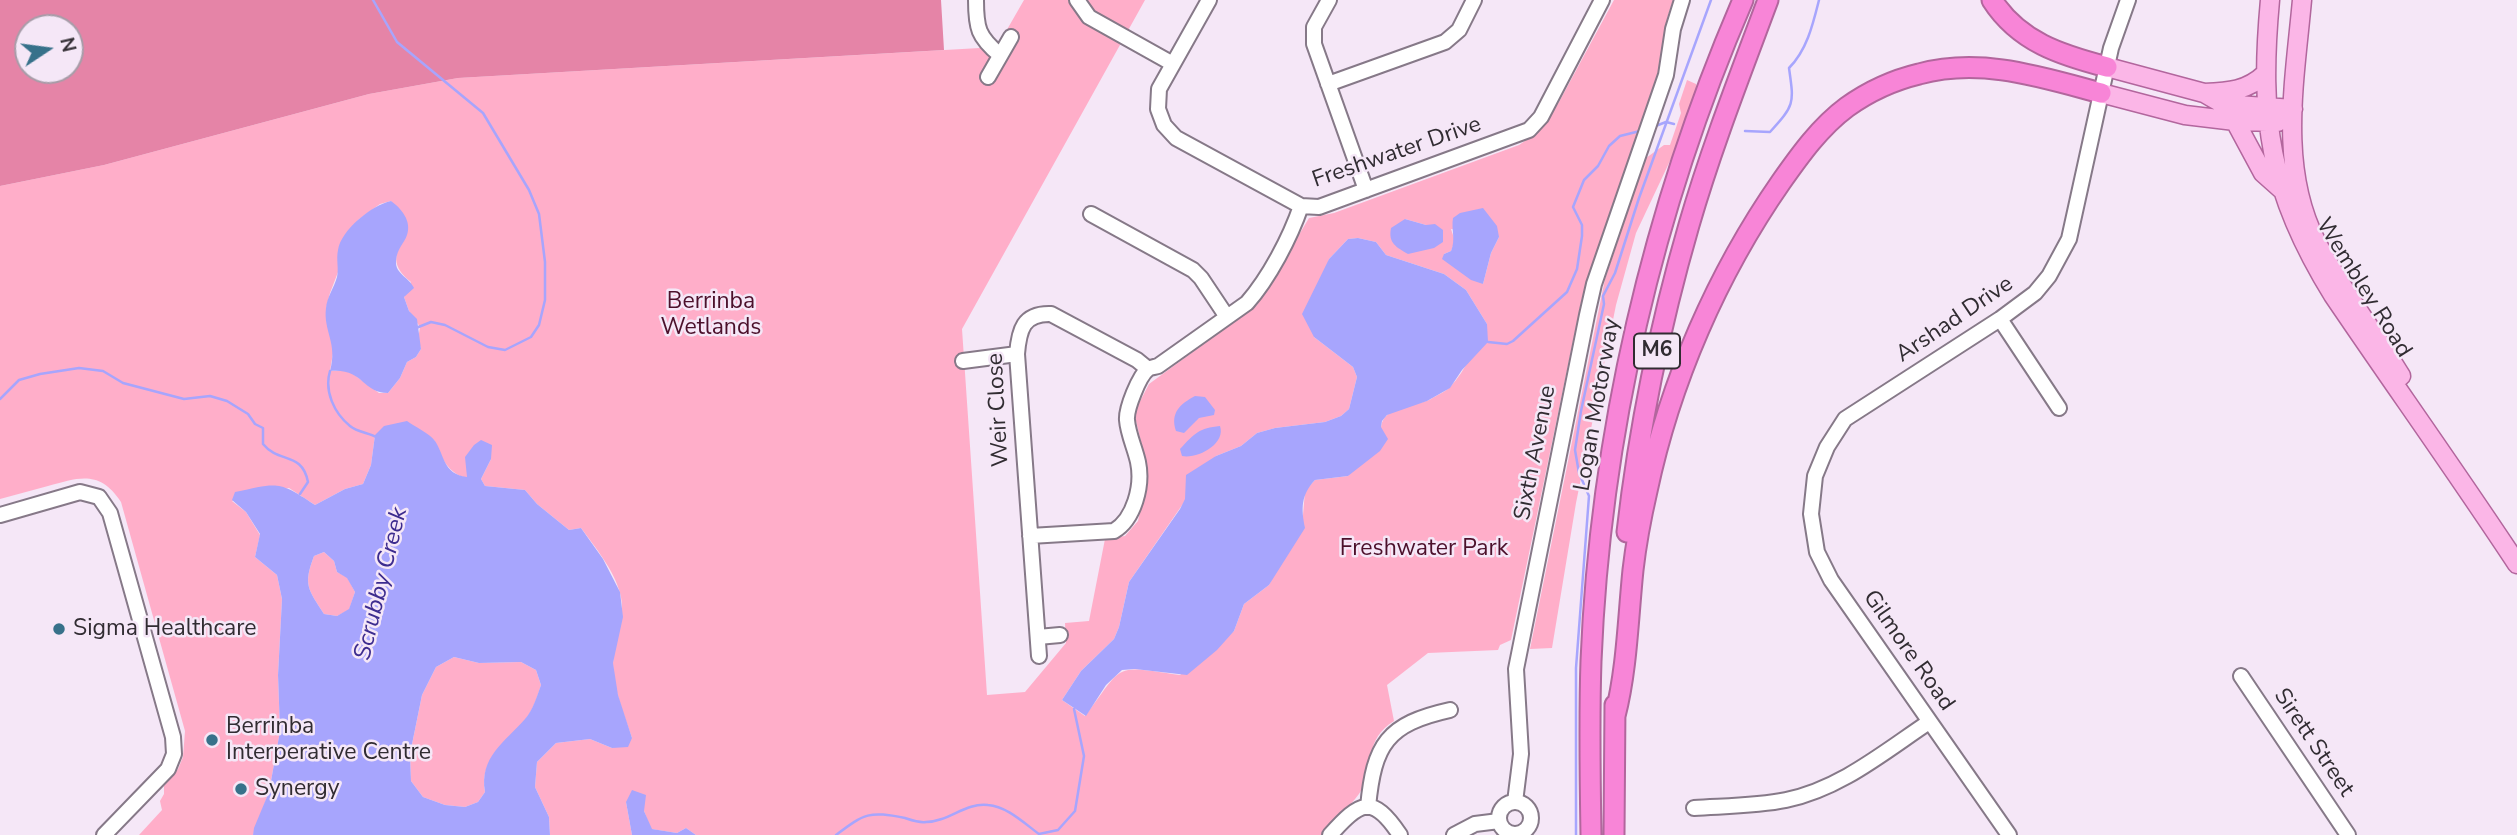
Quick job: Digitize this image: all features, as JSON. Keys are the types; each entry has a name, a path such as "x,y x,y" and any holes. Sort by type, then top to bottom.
{"highway":[{"name":"Logan Motorway","path":"1591,835 1590,706 1594,617 1605,505 1622,398 1647,280 1686,150 1743,0"},
{"name":"Logan Motorway","path":"1614,835 1615,716 1621,580 1636,467 1654,365 1677,267 1700,188 1768,0"},
{"path":"1992,0 2014,26 2038,44 2058,53 2107,67"},
{"path":"1615,716 1624,682 1640,528 1664,423 1690,354 1724,279 1759,216 1796,162 1821,131 1848,107 1879,89 1921,73 1997,68 2101,93"}],"main road":[{"name":"Wembley Road","path":"2270,0 2265,74 2267,115 2281,189 2292,220 2318,271 2517,564"},
{"name":"Wembley Road","path":"2302,0 2293,116 2295,175 2306,217 2315,240 2419,404 2449,461"},
{"path":"2107,67 2204,93 2223,104 2267,115 2293,116"},
{"path":"2204,93 2254,85 2265,74"},
{"path":"2101,93 2175,113 2235,121 2267,115"},
{"path":"2235,121 2263,173 2281,189"}],"street":[{"path":"976,0 979,33 1000,55"},
{"path":"1077,0 1088,17 1173,64"},
{"name":"Freshwater Drive","path":"1209,0 1159,89 1158,109 1164,125 1176,138 1301,206 1319,208 1529,130 1541,117 1602,0"},
{"path":"1329,0 1314,27 1314,44 1366,190"},
{"path":"1328,84 1445,42 1459,30 1475,0"},
{"name":"Sixth Avenue","path":"1516,802 1521,754 1517,691 1520,649 1587,315 1594,285 1666,75 1673,29 1682,0"},
{"name":"Arshad Drive","path":"1815,476 1827,447 1846,419 2000,319 2035,293 2049,276 2069,239 2113,41 2128,0"},
{"path":"988,77 1011,37"},
{"path":"1030,536 1114,531 1124,525 1130,516 1139,481 1139,466 1127,419 1128,407 1148,369 1158,366 1247,303 1257,292 1294,226 1301,206"},
{"path":"1091,214 1193,270 1227,317"},
{"name":"Weir Close","path":"1039,656 1017,354 1019,336 1026,321 1037,314 1051,314 1137,360 1148,369"},
{"path":"2000,319 2059,408"},
{"path":"963,361 1017,354"},
{"name":"Gilmore Road","path":"1815,476 1811,514 1817,552 1831,580 2010,835"},
{"path":"0,515 80,492 99,497 110,513 173,737 174,754 168,769 104,835"},
{"path":"1038,637 1060,635"},
{"name":"Sirett Street","path":"2241,676 2348,835"},
{"path":"1368,807 1385,740 1395,730 1450,710"},
{"path":"1694,808 1785,800 1816,792 1842,780 1929,722"},
{"path":"1516,802 1526,806 1531,821 1525,831 1515,835 1501,827 1499,821 1503,808 1516,802"},
{"path":"1330,835 1351,812 1368,807 1381,811 1400,835"},
{"path":"1454,835 1475,824 1499,821"}],"green space":[{"name":"Berrinba Wetlands","path":"1024,0 1145,0 962,329 987,695 1025,692 1066,643 1065,623 1089,621 1105,539 1125,536 1138,521 1148,471 1136,421 1136,409 1149,384 1257,305 1309,218 1334,213 1519,145 1538,132 1559,102 1614,0 1673,0 1667,19 1662,63 1582,298 1511,640 1500,645 1498,650 1428,653 1387,685 1394,721 1378,736 1374,744 1366,779 1359,794 1321,835 696,835 686,828 677,833 651,829 644,811 626,802 632,835 550,835 549,817 535,787 537,762 556,743 590,739 612,748 632,738 613,673 622,611 617,584 604,559 581,528 569,530 537,504 525,490 485,486 481,479 491,459 467,478 450,469 434,440 375,435 371,465 363,484 345,489 315,505 289,488 232,501 246,512 260,535 255,557 277,575 282,599 278,675 280,731 269,792 253,835 139,835 162,810 160,801 164,786 178,769 183,757 185,731 121,502 105,485 89,479 59,483 0,499 0,186 104,165 369,94 458,78 997,47","holes":["391,201 407,234 396,260 400,271 411,282 404,297 409,311 420,327 418,339 421,349 416,357 407,362 400,378 388,393 379,393 349,371 330,371 334,347 326,309 358,220 380,204","1405,219 1426,225 1408,254","1451,229 1499,237 1491,253 1483,284 1444,254 1451,251 1455,241","1348,239 1376,242 1386,255 1444,274 1466,290 1487,324 1466,365 1456,381 1443,392 1424,402 1388,414 1348,476 1315,480 1305,491 1303,515 1269,585 1244,604 1234,631 1180,675 1142,670 1122,672 1107,686 1085,716 1062,700 1081,671 1114,639 1129,582 1216,456 1241,446 1257,433 1325,422 1341,416 1349,409 1357,377 1353,367 1314,337 1329,259"]},
{"path":"1687,80 1696,84 1697,89 1677,146 1636,233 1616,305 1576,503 1552,648 1530,649 1605,279 1646,158 1664,145 1670,145 1681,113 1679,104"},
{"path":"324,552 334,561 337,572 347,577 355,592 349,610 337,616 324,614 309,586 314,556"},
{"path":"454,657 479,663 521,662 536,670 541,685 528,716 491,759 484,780 485,792 478,802 465,807 445,805 423,797 411,781 410,754 422,695 436,667"}],"shaded area":[{"path":"0,0 941,0 944,50 458,78 369,94 104,165 0,186"}],"water":[{"path":"391,201 407,220 407,235 398,253 396,265 414,288 404,297 409,311 417,319 421,349 416,357 407,362 400,378 388,393 373,389 350,373 330,371 332,353 326,324 326,308 337,277 340,242 358,220 383,203"},
{"path":"1483,208 1497,226 1499,237 1491,253 1483,284 1471,280 1442,259 1444,254 1451,251 1453,218 1460,213"},
{"path":"1405,219 1426,225 1435,224 1443,230 1443,242 1434,248 1408,254 1394,244 1390,233 1391,228"},
{"path":"1348,239 1376,242 1386,255 1444,274 1466,290 1487,324 1488,342 1462,370 1450,388 1427,401 1387,415 1381,427 1388,439 1380,451 1348,476 1315,480 1303,502 1305,528 1269,585 1244,604 1234,631 1217,650 1187,675 1122,670 1106,685 1086,716 1062,700 1081,671 1114,639 1129,582 1180,509 1185,499 1186,475 1216,456 1241,446 1257,433 1325,422 1341,416 1349,409 1357,377 1353,367 1314,337 1302,314 1329,259"},
{"path":"1195,396 1205,397 1215,410 1214,415 1199,418 1184,433 1176,431 1175,414 1185,402"},
{"path":"407,421 435,441 453,472 467,477 465,457 474,445 481,440 492,445 491,459 481,479 485,486 525,490 537,504 569,530 581,528 603,559 620,592 623,617 613,663 618,695 632,738 628,747 612,748 590,739 556,743 537,762 535,787 549,817 550,835 253,835 269,792 280,731 278,675 282,599 277,575 255,557 260,534 246,512 232,500 235,492 277,486 293,491 315,505 345,489 363,484 371,465 375,435 384,426","holes":["324,552 334,561 337,572 347,578 355,592 349,609 337,616 324,614 309,586 314,556","454,657 479,663 521,662 536,670 541,685 528,715 490,760 484,780 485,792 478,802 465,807 445,805 423,797 411,781 410,754 422,695 436,667"]},
{"path":"1220,426 1219,439 1209,449 1196,455 1182,456 1180,449 1194,435 1207,428"},
{"path":"632,790 646,795 644,811 652,829 677,833 686,828 696,835 632,835 626,802"}],"waterway":[{"name":"Scrubby Creek","path":"373,0 397,42 483,113 529,190 539,214 545,262 545,300 539,325 531,337 505,350 488,347 445,325 431,322 416,328"},
{"path":"1576,835 1576,668 1589,496 1579,473 1575,450 1581,411 1604,304 1603,296 1615,273 1639,198 1711,0"},
{"path":"1745,131 1770,132 1788,109 1792,97 1789,68 1805,45 1819,0"},
{"path":"1653,127 1666,122 1674,124"},
{"path":"1488,342 1507,344 1513,341 1567,292 1577,269 1582,236 1582,225 1573,207 1584,180 1598,166 1609,146 1620,136 1640,131"},
{"path":"0,399 19,380 79,368 103,371 123,383 184,399 210,396 227,401 248,414 255,424 263,428 263,444 269,450 301,466 308,482 300,494"},
{"name":"Scrubby Creek","path":"330,371 329,394 339,415 353,428 376,437"},
{"path":"836,835 868,816 883,815 926,822 980,805 1001,808 1039,834 1058,830 1075,811 1084,756 1074,709"}],"place":[{"name":"Sigma Healthcare","path":"59,629"},
{"name":"Berrinba Interperative Centre","path":"212,740"},
{"name":"Synergy","path":"241,789"}],"park label":[{"name":"Freshwater Park","path":"1424,549"}]}
